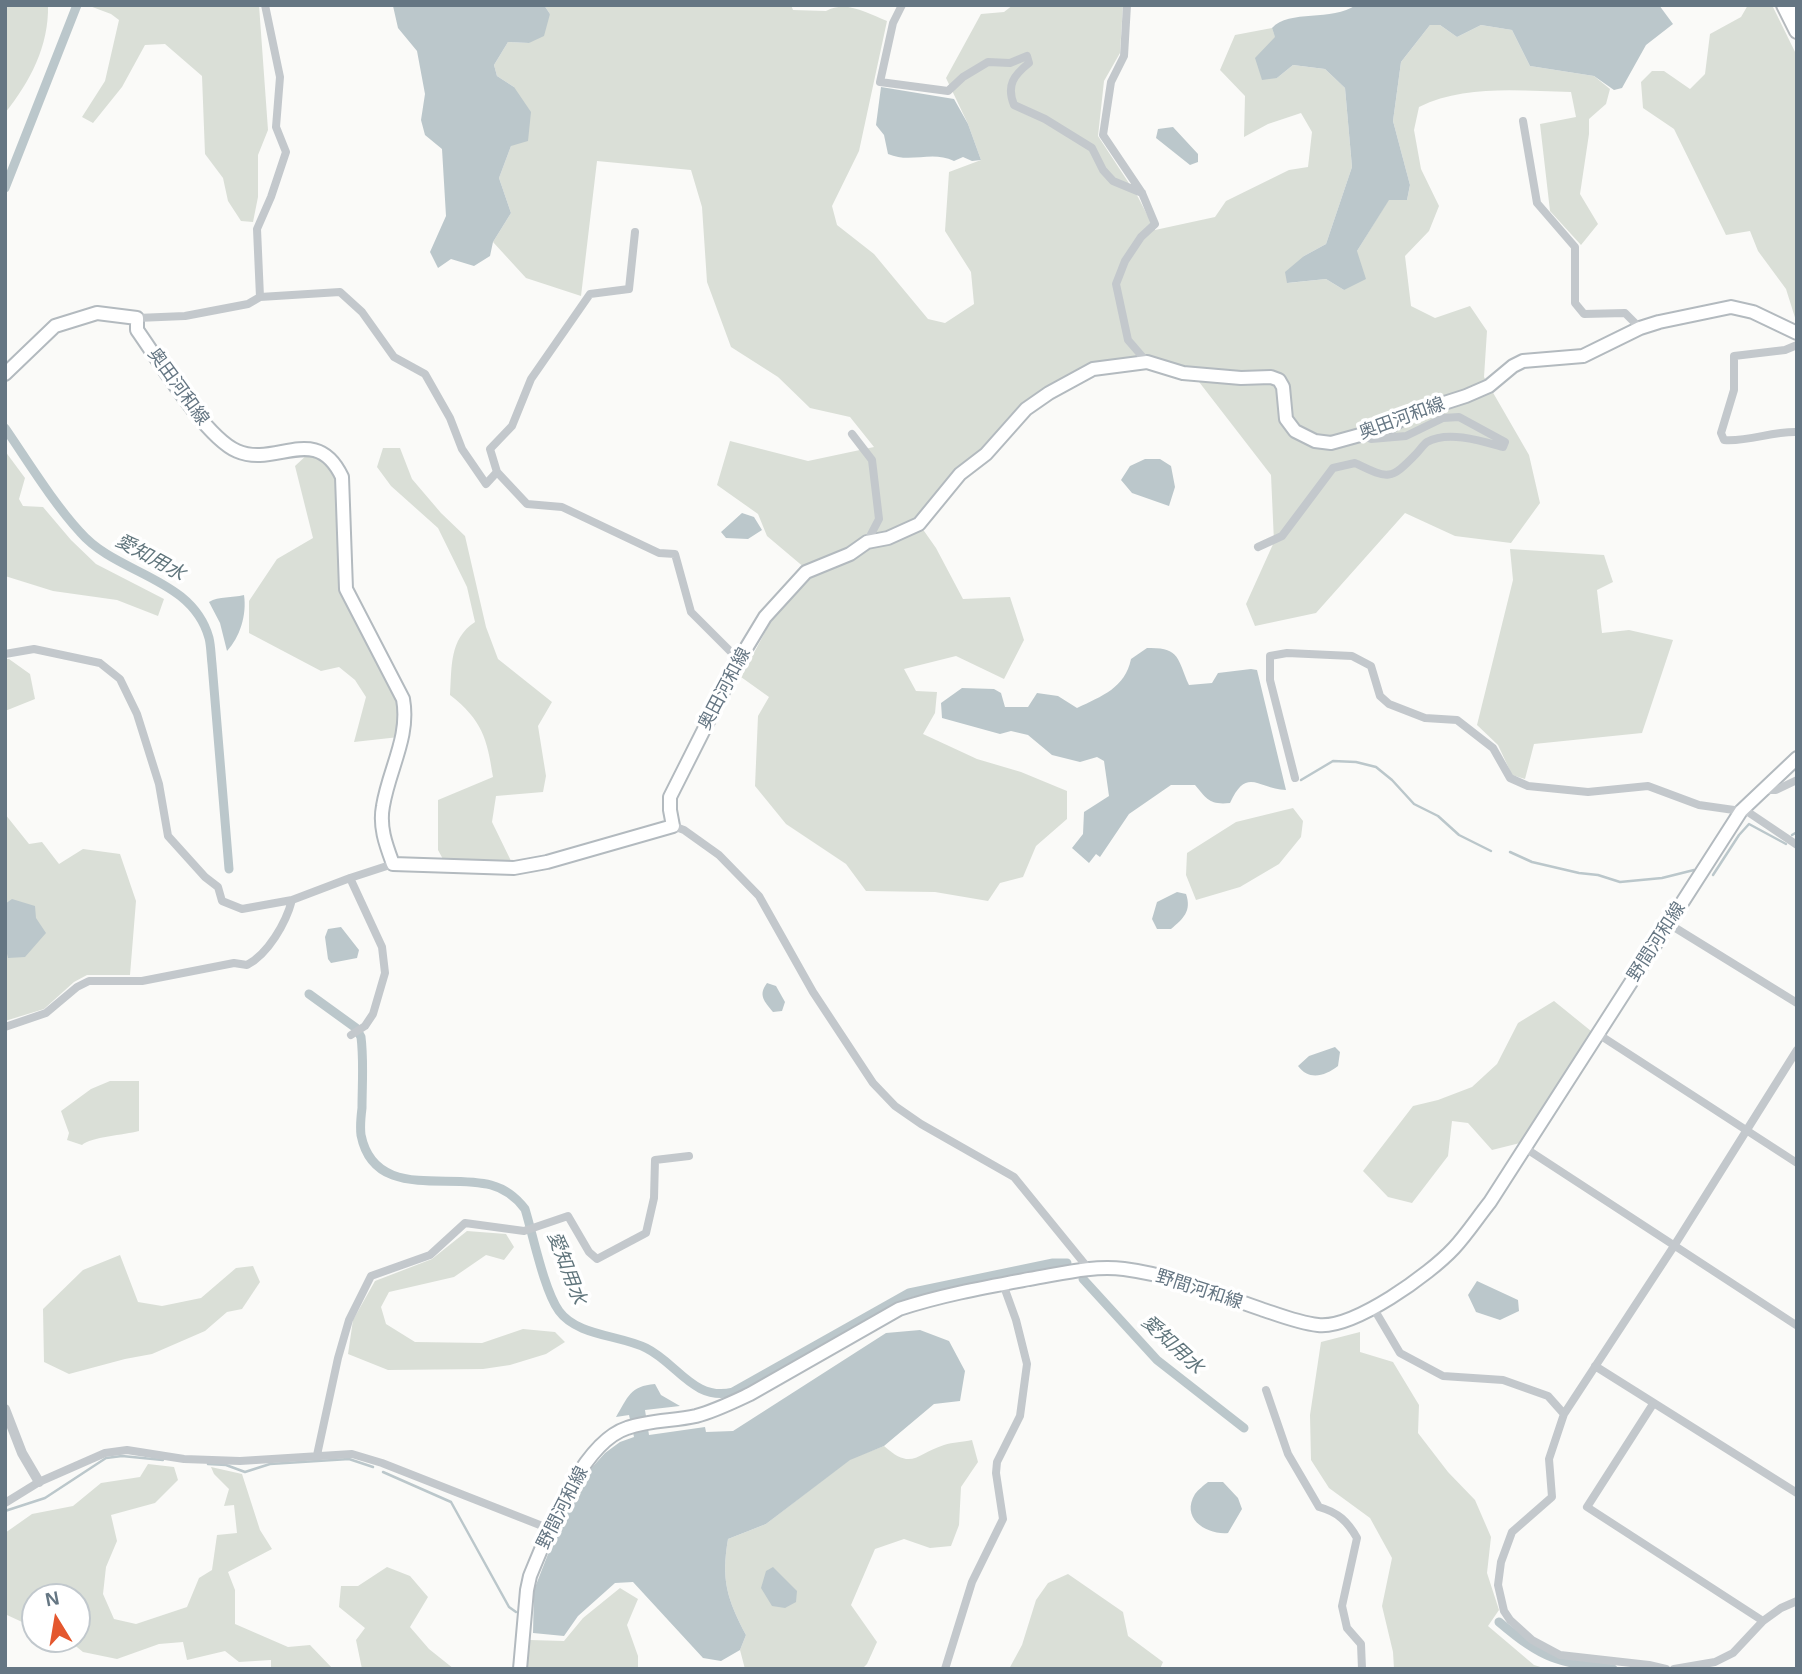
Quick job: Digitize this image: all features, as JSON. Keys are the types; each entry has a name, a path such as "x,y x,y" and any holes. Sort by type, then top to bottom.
{"highway":[{"path":"1784,5 1797,31"}],"main road":[{"name":"奥田河和線","path":"673,825 670,797 740,660 765,617 806,572 850,554 867,542 888,538 919,524 960,474 986,454 1027,409 1049,393 1093,369 1147,362 1183,373 1241,378 1271,377 1279,380 1283,387 1286,419 1295,430 1315,441 1331,443 1389,427 1410,414 1466,396 1489,386 1523,361 1583,356 1640,328 1731,307 1753,312 1797,333"},
{"path":"5,374 55,327 97,313 137,318"},
{"name":"奥田河和線","path":"137,318 137,330 212,435 237,451 253,455 313,449 334,460 342,477 346,589 403,699 406,715 404,733 383,807 383,837 393,864"},
{"name":"野間河和線","path":"520,1669 530,1576 550,1530 589,1457 598,1446 626,1428 696,1416 751,1394 899,1308 1088,1268 1121,1269 1163,1277 1282,1316 1319,1325 1357,1318 1374,1309 1453,1249 1490,1202 1741,811 1797,758"},
{"path":"393,864 514,868 547,862 673,825"}],"street":[{"path":"260,297 257,229 286,152 276,127 280,77 265,5"},
{"path":"902,5 893,23 880,82 948,91 963,77 988,62 1010,62 1027,57 1029,63 1015,75 1010,95 1014,105 1092,148 1103,170 1113,181 1142,193"},
{"path":"1127,5 1124,56 1111,82 1103,135 1142,193 1155,224 1141,237 1125,261 1116,284 1128,340 1147,362"},
{"path":"1524,121 1537,203 1575,247 1575,303 1584,314 1625,313 1640,328"},
{"path":"635,232 629,289 590,294 531,379 512,426 489,449 496,472 527,504 562,507 659,553 674,554 691,611 740,660"},
{"path":"137,318 185,316 248,304 260,297 340,292 362,312 394,358 425,374 450,418 461,449 486,484 496,472"},
{"path":"1797,345 1785,350 1734,356 1734,390 1721,433 1724,440 1740,442 1797,432"},
{"path":"1258,547 1282,536 1333,468 1355,463 1380,475 1397,474 1428,442 1449,437 1503,447 1505,443 1459,418 1443,418 1406,436 1371,439 1363,433"},
{"path":"852,434 872,460 879,519 867,542"},
{"path":"5,654 34,649 87,660 100,663 120,680 137,714 155,772 168,836 205,877 218,887 222,901 242,909 292,900 349,877 393,864"},
{"path":"1295,778 1270,680 1270,656 1287,653 1352,656 1371,666 1380,696 1388,704 1425,718 1457,720 1493,748 1510,778 1528,786 1588,792 1648,786 1699,805 1748,812 1797,845"},
{"path":"1763,790 1776,790 1797,780"},
{"path":"673,825 719,855 759,896 813,992 880,1091 895,1106 921,1124 1014,1177 1088,1268"},
{"path":"349,877 382,947 385,973 373,1014 365,1027 351,1035"},
{"path":"5,1027 46,1013 77,987 89,981 142,981 234,963 247,965 266,948 277,933 292,900"},
{"path":"1669,924 1797,1003"},
{"path":"1598,1034 1797,1163"},
{"path":"1666,1669 1560,1655 1532,1640 1504,1611 1498,1585 1501,1562 1512,1532 1552,1497 1549,1459 1564,1414 1797,1050"},
{"path":"1525,1149 1796,1327"},
{"path":"317,1455 349,1320 371,1276 430,1255 465,1223 524,1231 568,1216 589,1252 597,1259 646,1233 654,1198 655,1160 689,1156"},
{"path":"946,1669 972,1582 1003,1519 996,1474 997,1462 1020,1416 1027,1364 1016,1320 1003,1284"},
{"path":"1374,1309 1399,1353 1443,1376 1503,1380 1548,1396 1564,1414"},
{"path":"1595,1366 1797,1493"},
{"path":"1266,1390 1288,1454 1300,1478 1320,1507 1332,1510 1349,1524 1357,1538 1342,1606 1347,1628 1361,1644 1362,1669"},
{"path":"1653,1404 1587,1507 1763,1622"},
{"path":"5,1409 22,1452 39,1482"},
{"path":"5,1503 39,1482 105,1453 127,1450 184,1459 240,1461 352,1454 382,1463 550,1530"},
{"path":"1674,1669 1715,1662 1733,1653 1763,1622 1781,1608 1797,1601"}],"shaded area":[{"path":"5,5 48,5 45,35 36,63 5,113"},
{"path":"87,5 259,5 268,130 258,155 258,197 253,222 241,221 228,201 223,178 205,154 202,76 165,44 145,45 122,87 93,123 82,117 105,81 119,20"},
{"path":"544,5 791,5 793,10 826,11 849,7 887,21 859,151 832,206 837,225 874,254 928,319 945,323 974,304 971,272 945,231 949,172 981,160 968,124 946,78 981,14 1004,12 1013,5 1123,5 1120,53 1104,81 1098,136 1138,197 1155,230 1215,217 1226,201 1289,170 1308,167 1312,132 1301,113 1268,124 1244,137 1245,96 1220,70 1235,35 1272,28 1275,36 1277,78 1293,65 1325,69 1345,88 1352,167 1326,244 1304,256 1288,283 1326,279 1344,290 1357,251 1389,199 1407,200 1410,185 1393,121 1401,62 1430,25 1440,25 1457,37 1481,25 1512,30 1530,66 1594,76 1610,89 1606,104 1589,119 1580,194 1598,224 1581,245 1550,211 1540,124 1576,117 1571,92 1494,90 1455,95 1419,107 1414,130 1421,169 1439,206 1429,231 1405,256 1411,306 1435,318 1470,306 1487,331 1484,377 1529,455 1540,503 1511,543 1455,536 1405,513 1316,613 1255,626 1246,604 1274,542 1271,475 1196,378 1152,358 1091,364 1046,388 917,521 936,548 963,599 1010,597 1024,640 1004,679 956,656 904,669 916,691 937,692 935,713 923,734 977,759 1021,772 1067,791 1067,819 1036,846 1023,877 1000,883 988,901 935,892 866,891 846,864 786,824 755,786 758,716 769,697 741,677 771,621 812,574 767,536 758,514 717,485 730,441 808,461 874,447 850,417 810,408 778,377 731,347 707,282 702,207 691,170 597,161 581,296 526,278 493,242 511,213 499,178 511,146 514,87 497,76 494,65 508,42 529,43 550,14"},
{"path":"544,5 550,14 544,36 529,43 508,42 494,65 497,76 514,87 531,112 528,141 511,146 499,178 511,213 493,242 490,256 474,266 451,259 438,268 430,252 446,216 442,149 425,135 421,120 425,94 417,51 398,28 393,6"},
{"path":"1356,5 1659,5 1673,24 1646,45 1622,88 1614,90 1594,76 1530,66 1512,30 1481,25 1457,37 1440,25 1430,25 1401,62 1393,121 1410,185 1407,200 1389,200 1357,251 1366,279 1344,290 1326,279 1287,283 1285,272 1304,256 1326,244 1352,167 1345,88 1325,69 1293,65 1277,78 1262,80 1255,58 1275,37 1272,28 1280,22 1335,13"},
{"path":"1748,5 1772,5 1797,56 1797,324 1786,289 1758,251 1750,231 1726,235 1674,129 1643,108 1641,82 1652,71 1664,71 1690,89 1705,74 1710,34 1741,17"},
{"path":"881,87 954,99 968,124 981,160 972,161 963,157 954,161 937,157 905,158 888,154 884,135 876,125"},
{"path":"1173,127 1198,154 1198,162 1190,165 1156,138 1158,129"},
{"path":"383,448 400,448 412,479 465,536 486,627 498,659 552,702 538,726 546,776 543,792 496,796 492,822 512,863 444,861 438,850 438,800 493,777 481,731 469,713 450,695 456,645 475,622 467,587 438,528 391,486 377,467"},
{"path":"5,451 25,478 19,499 23,506 43,507 96,564 164,599 158,616 117,600 53,591 5,576"},
{"path":"309,453 328,461 338,480 342,588 400,699 399,737 354,742 366,697 355,680 339,667 321,671 249,633 249,601 277,559 313,538 295,466"},
{"path":"1145,459 1160,459 1171,466 1175,487 1169,506 1132,493 1121,480 1130,466"},
{"path":"742,513 754,517 762,530 748,539 726,538 721,532"},
{"path":"1510,549 1604,555 1613,582 1597,590 1602,633 1629,630 1673,640 1642,733 1534,744 1525,779 1512,775 1498,745 1477,725 1513,580"},
{"path":"244,595 242,625 227,651 220,623 209,602"},
{"path":"1147,648 1172,652 1179,661 1189,685 1212,683 1218,673 1257,670 1286,790 1248,782 1236,792 1230,803 1217,803 1209,800 1195,785 1171,785 1129,814 1100,857 1096,854 1089,863 1072,848 1083,834 1084,812 1109,796 1104,761 1097,757 1080,762 1052,755 1028,735 1011,731 1000,734 942,718 941,703 962,688 994,689 1001,693 1005,707 1028,707 1037,693 1058,696 1077,708 1118,684 1131,659"},
{"path":"5,659 30,674 35,699 5,711"},
{"path":"1293,808 1303,821 1301,837 1279,864 1240,887 1196,900 1186,875 1187,853 1236,822"},
{"path":"5,814 29,844 42,842 59,864 83,849 120,854 136,901 130,975 87,975 74,982 44,1009 5,1021"},
{"path":"1177,892 1186,894 1188,905 1185,914 1171,929 1157,929 1152,919 1157,902"},
{"path":"12,899 35,906 36,918 46,933 25,957 8,958 5,945 5,904"},
{"path":"341,927 359,950 357,958 331,963 325,937 328,929"},
{"path":"767,983 776,986 785,1002 782,1011 773,1012 765,1001 763,991"},
{"path":"1554,1001 1591,1031 1520,1143 1492,1150 1468,1123 1452,1121 1448,1156 1412,1203 1388,1197 1363,1171 1413,1106 1472,1087 1497,1064 1518,1023"},
{"path":"1335,1047 1340,1052 1338,1066 1328,1072 1307,1074 1298,1066 1309,1056"},
{"path":"110,1081 139,1081 139,1131 100,1138 82,1145 67,1140 69,1133 61,1111 91,1089"},
{"path":"467,1231 506,1234 514,1247 504,1260 486,1255 454,1277 389,1292 381,1307 386,1324 415,1342 482,1343 523,1329 555,1332 565,1342 546,1354 510,1365 483,1369 388,1370 348,1354 353,1320 375,1281 432,1259"},
{"path":"120,1255 138,1302 162,1306 201,1298 236,1268 253,1266 260,1282 242,1309 227,1312 205,1331 152,1354 69,1374 44,1362 43,1309 83,1270"},
{"path":"1477,1281 1518,1300 1519,1311 1500,1320 1476,1312 1468,1295"},
{"path":"920,1330 949,1341 965,1371 960,1401 934,1404 884,1446 850,1460 766,1524 728,1539 725,1566 727,1589 746,1635 740,1650 721,1661 703,1658 633,1582 615,1583 578,1616 564,1636 533,1633 534,1590 557,1531 587,1473 605,1453 620,1442 634,1437 629,1415 616,1417 635,1390 655,1384 661,1395 680,1406 645,1410 649,1435 705,1427 706,1432 733,1431 886,1333"},
{"path":"1360,1332 1360,1352 1393,1362 1419,1405 1418,1433 1448,1472 1475,1500 1491,1537 1487,1573 1499,1610 1488,1626 1534,1665 1547,1669 1394,1669 1393,1652 1382,1606 1392,1558 1370,1518 1329,1488 1311,1460 1310,1415 1321,1342"},
{"path":"972,1440 978,1462 961,1487 959,1525 951,1546 930,1548 904,1539 875,1549 851,1605 877,1642 867,1664 862,1669 745,1669 740,1650 746,1635 727,1589 725,1566 728,1539 766,1524 850,1459 884,1446 893,1454 908,1459 944,1445"},
{"path":"148,1464 174,1467 178,1480 155,1503 111,1515 117,1541 106,1567 103,1594 114,1619 136,1624 187,1607 199,1578 212,1570 217,1535 237,1533 234,1505 224,1506 229,1489 214,1474 211,1467 242,1474 260,1530 272,1549 228,1572 235,1590 235,1624 288,1647 310,1645 333,1669 271,1669 271,1660 239,1662 225,1651 187,1660 183,1642 159,1644 117,1659 88,1653 91,1653 91,1583 21,1583 21,1622 7,1615 5,1533 32,1514 73,1506 101,1483 140,1477"},
{"path":"1208,1482 1223,1482 1238,1498 1242,1509 1228,1533 1204,1528 1193,1518 1191,1503 1199,1489"},
{"path":"387,1567 410,1576 428,1597 410,1627 429,1649 454,1669 362,1669 356,1640 365,1628 339,1607 341,1586 358,1586"},
{"path":"773,1567 797,1591 796,1602 785,1608 772,1606 761,1588 766,1571"},
{"path":"1068,1574 1123,1612 1128,1636 1163,1662 1160,1669 1009,1669 1022,1645 1036,1600 1048,1583"},
{"path":"620,1588 638,1599 627,1625 638,1656 638,1669 527,1669 530,1640 564,1641 583,1618"}],"waterway":[{"name":"愛知用水","path":"5,188 77,5"},
{"name":"愛知用水","path":"5,428 50,495 80,532 113,558 170,589 187,602 200,618 211,648 229,869"},
{"path":"1301,780 1333,761 1356,762 1376,767 1414,804 1438,816 1459,835 1491,851"},
{"path":"1713,875 1749,824 1786,844"},
{"path":"1792,835 1797,832"},
{"path":"1510,852 1532,862 1620,882 1662,878 1694,870"},
{"name":"愛知用水","path":"309,994 356,1028 361,1037 361,1135 368,1155 380,1169 414,1180 491,1185 510,1194 525,1209 548,1290 559,1311 577,1326 646,1348 686,1379 707,1391 719,1394 733,1392 909,1293 1053,1263 1067,1263"},
{"name":"愛知用水","path":"1083,1279 1157,1360 1244,1428"},
{"path":"5,1511 45,1498 106,1458 122,1456 163,1460"},
{"path":"208,1464 226,1465 245,1472 270,1464 349,1459 373,1467"},
{"path":"383,1472 451,1502 509,1607 516,1612"},
{"name":"愛知用水","path":"1499,1622 1540,1652 1552,1657 1613,1669"}]}
